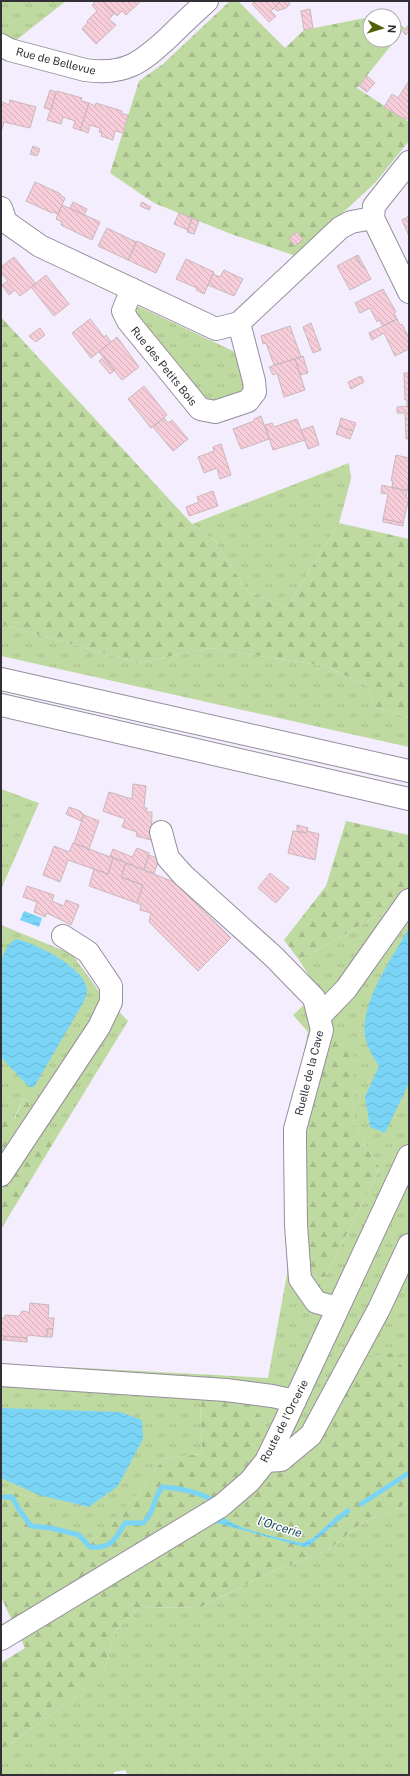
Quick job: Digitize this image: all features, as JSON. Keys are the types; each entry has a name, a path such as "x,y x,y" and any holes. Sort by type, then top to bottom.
{"main road":[{"name":"Rue de Bellevue","path":"1,45 10,50 85,70 98,72 119,70 141,61 207,1"},
{"path":"409,162 374,206 373,218 409,292"},
{"path":"1,208 6,222 40,246 216,329 239,323 340,228 351,222 373,218"},
{"name":"Rue des Petits Bois","path":"132,289 123,311 128,321 200,409 215,412 248,401 255,392 254,381 239,323"},
{"path":"1,679 409,771"},
{"path":"1,705 409,799"},
{"name":"Ruelle de la Cave","path":"161,832 168,858 183,875 274,957 314,998 322,1030 295,1129 296,1225 300,1279 316,1302 338,1308"},
{"path":"319,1018 346,989 409,900"},
{"path":"1,1175 99,1027 111,1002 111,986 88,952 63,936"},
{"name":"Route de l'Orcerie","path":"1,1639 221,1506 250,1481 266,1461 409,1156"},
{"path":"266,1461 282,1460 311,1435 379,1309 409,1245"},
{"path":"1,1375 226,1390 272,1396 295,1401"}],"green space":[{"path":"1,1 66,1 1,52"},
{"path":"230,1 238,1 285,48 304,30 362,19 362,48 389,48 357,88 409,122 409,141 375,183 296,256 231,234 154,203 110,173 139,81 163,64"},
{"path":"135,307 140,307 233,351 239,358 245,390 217,403 206,402 132,310"},
{"path":"1,317 192,524 215,541 247,591 286,609 339,523 409,539 409,718 373,706 368,686 325,666 210,648 138,663 1,624"},
{"path":"349,463 351,479 339,523 286,609 247,591 215,541 192,524"},
{"path":"1,624 138,663 210,648 325,666 368,686 373,706 409,718 409,747 1,656"},
{"path":"1,789 39,803 2,887 1,900"},
{"path":"346,821 409,835 409,878 391,908 299,960 284,940 326,886"},
{"path":"409,878 409,1377 308,1450 281,1474 200,1399 202,1454 164,1458 136,1496 86,1549 35,1498 1,1489 1,1386 64,1388 65,1367 268,1378 287,1274 324,1279 380,1168 354,1124 352,1036 288,1133 308,1032 293,1015 319,991 299,960 391,908"},
{"path":"1,925 72,954 98,990 128,1021 57,1137 24,1098 14,1118 1,1112"},
{"path":"353,1035 354,1124 380,1168 324,1279 287,1274 288,1133 332,1042"},
{"path":"24,1098 57,1137 1,1229 1,1112 15,1118"},
{"path":"393,1353 409,1377 406,1432 409,1456 409,1502 395,1510 363,1522 328,1550 271,1572 199,1608 139,1607 115,1632 104,1672 74,1699 1,1750 1,1663 25,1648 1,1597 1,1489 35,1498 86,1548 136,1496 164,1458 202,1454 200,1399 246,1401 262,1418 259,1453 281,1473 308,1450 364,1357"},
{"path":"409,1377 409,1456 406,1432"},
{"path":"409,1502 409,1775 128,1775 125,1770 114,1772 113,1775 1,1775 1,1750 74,1699 104,1672 115,1632 139,1607 199,1608 271,1572 328,1550 363,1522 395,1510"}],"water":[{"path":"24,911 42,918 39,927 20,920"},
{"path":"409,928 409,1083 385,1133 370,1127 365,1097 379,1066 367,1044 365,1036 365,1023 368,1009 379,980"},
{"path":"16,939 25,941 47,951 70,965 85,982 87,991 83,1003 34,1087 29,1087 1,1057 1,963 6,949"},
{"path":"1,1408 120,1412 142,1420 143,1439 118,1486 89,1507 39,1495 1,1478"},
{"path":"338,1515 343,1517 309,1546 304,1547 213,1522 222,1516 229,1521 248,1529 302,1543 313,1538"}],"building":[{"path":"96,1 102,1 114,14 109,19 116,25 96,44 82,29 88,22 87,21 97,11 92,5"},
{"path":"102,1 141,1 126,15 122,11 117,16"},
{"path":"255,1 281,1 271,11 276,16 269,22 252,4"},
{"path":"281,1 289,1 290,4 286,8 277,11 274,8"},
{"path":"310,9 313,28 304,30 301,11"},
{"path":"409,24 409,31 406,35 403,32"},
{"path":"367,76 375,83 367,92 359,86"},
{"path":"409,81 409,116 406,120 384,107 392,94 398,98"},
{"path":"50,90 56,92 51,110 44,108"},
{"path":"57,91 82,98 81,101 89,103 80,130 73,128 75,121 63,117 61,124 47,120"},
{"path":"10,100 36,107 30,128 4,122 1,132 1,105 2,102 9,105"},
{"path":"89,103 95,106 96,103 122,111 121,113 128,115 123,133 115,131 113,140 101,136 102,133 99,132 100,128 90,125 88,133 80,130"},
{"path":"33,146 40,149 37,156 30,154"},
{"path":"35,182 61,194 60,195 65,198 58,214 52,213 26,201"},
{"path":"73,202 87,209 84,215 70,208"},
{"path":"142,202 151,207 149,210 140,206"},
{"path":"62,205 100,222 92,240 61,225 62,222 56,219"},
{"path":"179,213 192,218 188,230 174,224"},
{"path":"409,216 409,236 402,220"},
{"path":"192,218 199,221 194,234 187,232"},
{"path":"107,228 136,242 128,260 98,246"},
{"path":"297,232 303,240 295,246 289,238"},
{"path":"137,241 165,254 156,273 128,260"},
{"path":"358,255 364,266 362,267 356,256"},
{"path":"356,256 362,267 364,266 371,279 350,290 337,266"},
{"path":"14,257 36,284 20,296 15,290 9,295 2,285 8,281 1,273 1,267"},
{"path":"186,259 214,272 204,294 196,290 197,288 176,279"},
{"path":"224,270 243,279 234,296 208,285 213,274 220,277"},
{"path":"46,275 69,304 54,316 31,287"},
{"path":"383,289 396,312 394,313 397,319 383,326 379,320 377,322 370,308 360,313 355,303"},
{"path":"90,319 104,337 106,335 111,342 91,358 72,333"},
{"path":"397,319 400,325 402,324 409,338 409,349 395,356 384,333 372,340 369,333"},
{"path":"311,323 321,350 313,353 303,327"},
{"path":"290,326 301,357 274,365 266,343 263,344 261,336"},
{"path":"40,328 45,335 36,342 29,336"},
{"path":"117,337 139,367 122,380 99,352"},
{"path":"303,356 308,373 300,375 295,359"},
{"path":"104,357 115,370 110,374 99,361"},
{"path":"295,359 305,390 284,397 277,373 273,375 269,367"},
{"path":"404,373 409,373 409,406 407,406 407,400 405,400"},
{"path":"361,376 364,382 351,389 348,382"},
{"path":"144,386 167,415 151,428 128,399"},
{"path":"409,406 409,439 406,439 405,413 397,413 397,407"},
{"path":"261,416 269,439 241,449 233,429 254,421 254,419"},
{"path":"164,418 168,423 172,420 188,439 173,451 153,427"},
{"path":"341,418 356,423 353,431 339,426"},
{"path":"297,419 305,440 273,450 265,425 272,423 274,427"},
{"path":"313,426 319,445 308,449 301,430"},
{"path":"339,426 353,431 350,439 336,434"},
{"path":"221,444 231,475 220,479 217,468 204,473 198,457 214,451 213,447"},
{"path":"396,455 409,458 409,484 407,491 392,487 393,481 391,481"},
{"path":"382,485 407,491 406,498 409,498 403,523 383,519 388,494 381,493"},
{"path":"213,491 218,506 189,516 186,507 199,502 197,497"},
{"path":"383,519 403,523 403,526 383,522"},
{"path":"133,784 146,786 144,808 147,808 146,812 152,812 151,840 136,836 137,832 122,827 125,819 103,811 109,792 132,799"},
{"path":"69,807 80,811 84,815 81,821 66,814"},
{"path":"84,815 99,821 89,849 74,843"},
{"path":"297,825 308,828 306,833 297,831"},
{"path":"293,831 306,833 307,831 319,834 315,860 288,853"},
{"path":"73,843 113,858 108,874 68,860 60,882 43,875 54,846 69,852"},
{"path":"137,848 149,853 144,870 110,856 113,849 132,857"},
{"path":"149,855 159,859 154,874 144,870"},
{"path":"113,858 126,863 121,877 143,885 137,903 89,886 94,869 108,874"},
{"path":"126,863 174,882 231,938 198,971 149,922 151,913 140,910 141,905 137,903 143,885 121,877"},
{"path":"270,873 289,888 276,903 258,888"},
{"path":"27,886 54,895 52,901 64,906 66,900 79,905 71,925 47,913 45,917 34,912 37,902 23,897"},
{"path":"30,1303 49,1305 48,1318 54,1318 53,1329 47,1329 47,1337 28,1335 27,1338 4,1336 4,1340 1,1340 1,1318 5,1318 5,1315 19,1316 22,1311 28,1312 29,1314"},
{"path":"47,1329 53,1329 52,1337 47,1337"},
{"path":"4,1336 27,1338 27,1342 4,1340"}],"waterway":[{"name":"l'Orcerie","path":"361,1504 409,1473"},
{"name":"l'Orcerie","path":"1,1497 12,1497 31,1526 51,1528 79,1535 90,1547 108,1545 115,1539 125,1523 143,1523 150,1515 156,1497 162,1487 186,1490 209,1498"},
{"name":"l'Orcerie","path":"336,1520 348,1511"}]}
